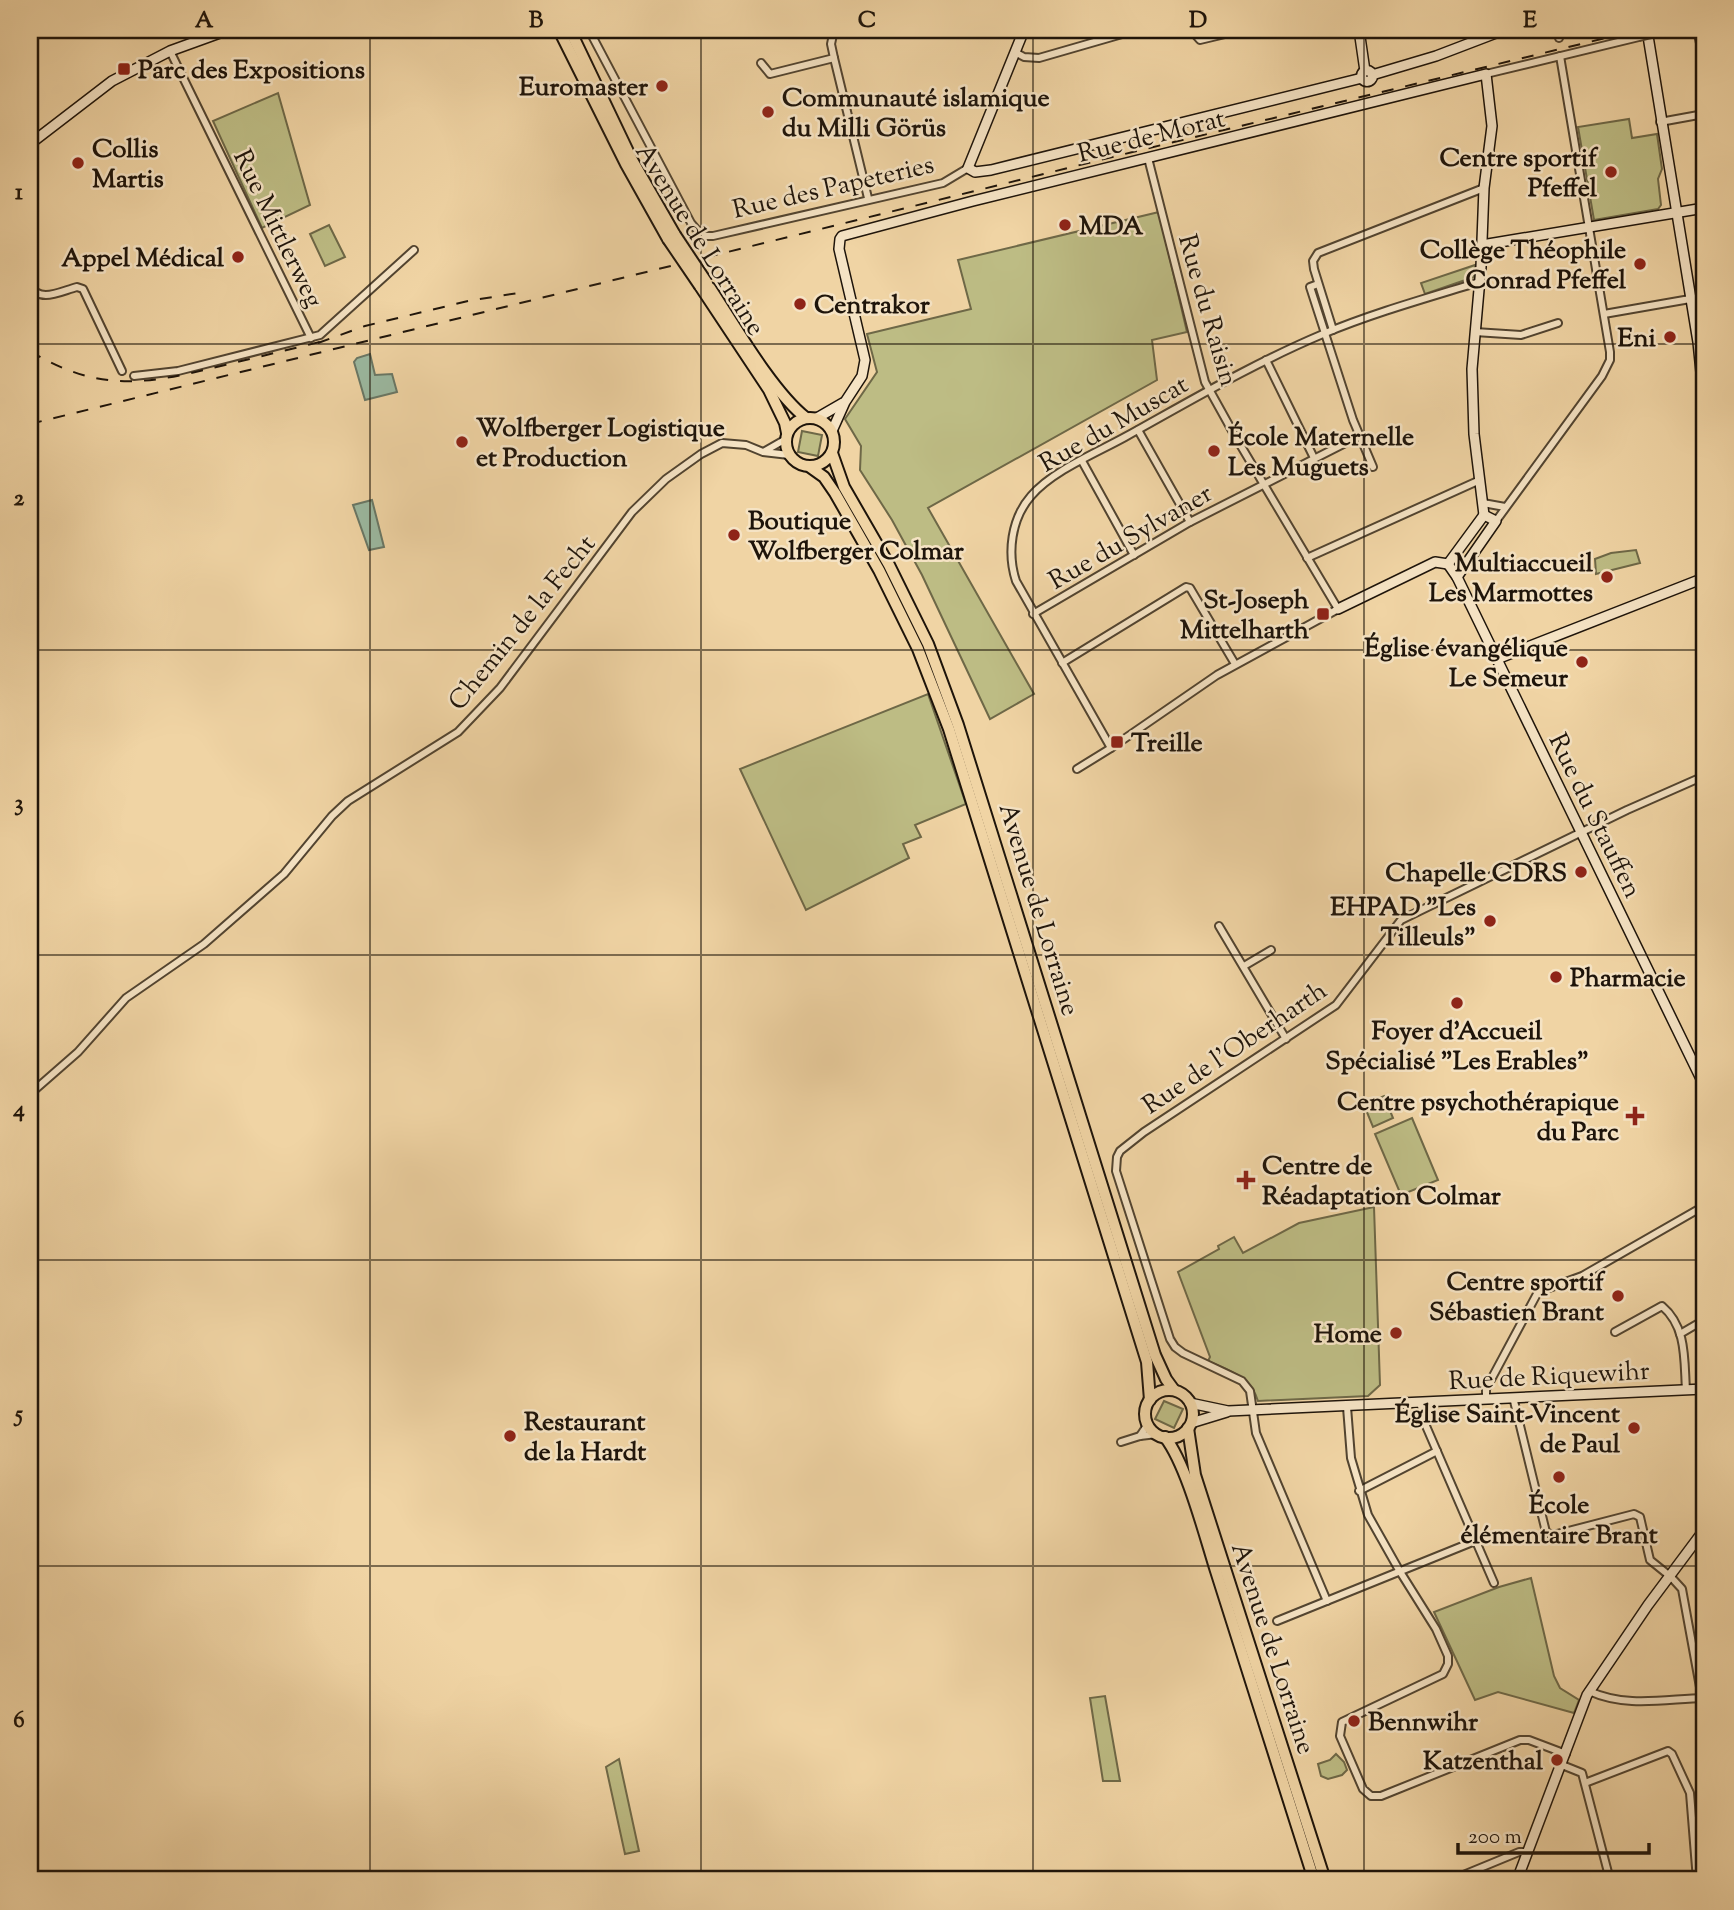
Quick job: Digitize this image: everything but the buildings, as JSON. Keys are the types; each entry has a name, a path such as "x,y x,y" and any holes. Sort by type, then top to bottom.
{"main road":[{"name":"Avenue de Lorraine","path":"559,30 626,164 769,390 785,423 786,436"},
{"name":"Avenue de Lorraine","path":"569,30 672,237"},
{"name":"Avenue de Lorraine","path":"703,285 792,405 812,418"},
{"path":"812,418 832,431 835,446 823,463 810,467 802,465 789,455 786,436 792,425 812,418"},
{"name":"Avenue de Lorraine","path":"832,453 844,487 889,565 928,644 951,705 1156,1355 1166,1379 1174,1390 1190,1403 1195,1475 1325,1880"},
{"name":"Avenue de Lorraine","path":"810,467 824,477 835,493 879,570 918,649 949,729 1147,1362 1150,1400 1145,1412 1148,1424 1172,1447 1181,1469 1314,1880"},
{"path":"1150,1400 1160,1391 1174,1390"},
{"path":"1161,1435 1175,1437 1190,1425"}],"street":[{"path":"30,144 112,81 170,51 228,30"},
{"name":"Rue des Papeteries","path":"589,30 691,223 702,236 713,236 868,198 943,183 968,167 980,173 1366,75 1436,56 1504,30"},
{"path":"834,30 831,44 868,198"},
{"path":"968,167 1024,30"},
{"path":"1015,52 1024,57 1038,58 1136,30"},
{"path":"1191,30 1200,40 1242,30"},
{"path":"1359,30 1366,75"},
{"name":"Rue de Morat","path":"832,431 845,402 862,376 865,360 839,249 839,239 842,236 1651,32 1671,30"},
{"path":"1697,30 1704,61"},
{"path":"1651,32 1660,122 1702,382 1704,519"},
{"name":"Rue Mittlerweg","path":"170,51 312,338 328,329 414,250"},
{"path":"1457,577 1607,366 1610,352 1560,56"},
{"path":"761,63 770,74 834,58"},
{"path":"1077,769 1235,664 1338,609 1435,562 1448,564 1484,515 1473,410 1472,369 1484,188 1492,126 1486,74"},
{"path":"1660,122 1704,114"},
{"name":"Rue du Raisin","path":"1148,158 1209,390 1338,609"},
{"path":"1333,330 1314,268 1318,253 1484,188"},
{"path":"1482,245 1704,208"},
{"name":"Rue du Muscat","path":"1111,748 1033,614 1012,568 1012,539 1016,522 1030,496 1082,461 1266,360 1333,330 1479,282"},
{"path":"1318,284 1310,287 1324,334 1359,436 1373,467"},
{"path":"30,285 36,294 43,296 78,287 83,289 122,371"},
{"path":"1604,314 1690,299"},
{"path":"1475,332 1521,335 1558,323"},
{"path":"134,376 178,371 312,338"},
{"path":"1266,360 1314,458"},
{"name":"Rue de Morat","path":"812,418 845,402"},
{"path":"1138,430 1190,522"},
{"path":"763,452 786,436"},
{"name":"Rue du Sylvaner","path":"1033,614 1190,522 1359,436"},
{"name":"Chemin de la Fecht","path":"30,1094 78,1052 127,998 204,944 284,874 332,816 348,801 458,732 500,688 632,512 666,479 701,454 722,443 746,445 763,452 789,455"},
{"path":"1082,461 1134,555"},
{"path":"1307,558 1479,480"},
{"path":"1483,503 1505,507"},
{"path":"1484,515 1496,521"},
{"name":"Rue du Stauffen","path":"1448,564 1457,577 1704,1085"},
{"path":"1497,659 1704,578"},
{"path":"1062,663 1186,587 1235,664"},
{"name":"Rue de l'Oberharth","path":"1254,1410 1250,1391 1242,1381 1184,1353 1175,1347 1170,1339 1116,1171 1120,1151 1144,1132 1336,1005 1401,920 1704,776"},
{"path":"1219,926 1286,1039"},
{"path":"1244,966 1271,950"},
{"path":"1486,1398 1486,1389 1538,1292 1582,1276 1704,1206"},
{"path":"1615,1332 1662,1306 1669,1312 1684,1340 1686,1390"},
{"path":"1680,1334 1704,1321"},
{"name":"Rue de Riquewihr","path":"1190,1403 1228,1411 1704,1389"},
{"path":"1513,1398 1546,1532 1553,1535 1634,1514 1640,1517 1650,1560 1682,1589 1703,1698 1634,1702 1604,1698 1589,1691"},
{"path":"1420,1402 1426,1426 1494,1583"},
{"path":"1347,1407 1351,1458 1368,1516 1421,1602 1448,1656 1448,1664 1443,1674 1342,1722 1340,1736 1366,1793 1381,1796 1520,1740 1529,1740 1566,1754"},
{"path":"1254,1410 1256,1433 1327,1601"},
{"name":"Rue de Riquewihr","path":"1190,1425 1228,1411"},
{"path":"1140,1436 1148,1424"},
{"path":"1121,1442 1140,1436 1161,1435"},
{"path":"1359,1491 1437,1451"},
{"path":"1517,1880 1589,1691 1704,1530"},
{"path":"1277,1621 1475,1541"},
{"path":"1585,1783 1668,1751 1672,1754 1690,1793 1697,1880"},
{"path":"1562,1765 1582,1773 1610,1880"},
{"path":"1451,1880 1519,1852 1526,1852"}],"shaded area":[{"path":"278,93 310,205 262,228 213,121"},
{"name":"Centre sportif Pfeffel","path":"1629,119 1632,138 1657,134 1662,169 1658,179 1661,205 1658,209 1594,220 1578,127"},
{"path":"1159,212 1187,332 1152,340 1157,380 928,508 1034,694 990,719 922,575 892,520 860,470 861,446 845,419 877,372 867,334 971,309 958,260"},
{"path":"329,225 345,257 325,266 310,234"},
{"path":"1475,265 1474,277 1425,294 1421,283"},
{"path":"370,354 375,375 392,374 397,392 365,400 354,362 357,358"},
{"path":"802,431 822,435 818,456 798,452"},
{"path":"372,500 384,547 369,550 353,505"},
{"path":"1636,550 1640,563 1596,574 1595,559 1611,553"},
{"path":"928,694 966,804 915,825 921,837 903,844 909,858 806,910 740,769"},
{"path":"1384,1096 1393,1118 1373,1127 1364,1105"},
{"path":"1412,1118 1438,1180 1401,1195 1375,1134"},
{"path":"1374,1207 1380,1385 1368,1396 1258,1401 1244,1380 1208,1361 1210,1357 1178,1272 1219,1249 1218,1246 1234,1237 1243,1253 1299,1223"},
{"path":"1164,1401 1183,1409 1174,1428 1155,1419"},
{"path":"1531,1578 1554,1676 1560,1688 1579,1700 1574,1713 1498,1692 1475,1700 1434,1612"},
{"path":"1105,1696 1120,1781 1103,1781 1090,1698"},
{"path":"1336,1754 1347,1770 1342,1775 1328,1779 1321,1776 1318,1764 1330,1760"},
{"path":"619,1759 639,1851 625,1854 606,1767"}],"railway":[{"path":"30,424 1639,30"},
{"path":"318,343 365,326 468,301 518,293"},
{"path":"30,351 80,374 125,381 197,372 324,341"}],"place":[{"name":"Parc des Expositions","path":"124,69"},
{"name":"Euromaster","path":"662,86"},
{"name":"Communauté islamique du Milli Görüs","path":"768,112"},
{"name":"Collis Martis","path":"78,163"},
{"name":"Centre sportif Pfeffel","path":"1611,172"},
{"name":"MDA","path":"1065,225"},
{"name":"Appel Médical","path":"238,257"},
{"name":"Collège Théophile Conrad Pfeffel","path":"1640,264"},
{"name":"Centrakor","path":"800,304"},
{"name":"Eni","path":"1670,337"},
{"name":"Wolfberger Logistique et Production","path":"462,442"},
{"name":"École Maternelle Les Muguets","path":"1214,451"},
{"name":"Boutique Wolfberger Colmar","path":"734,535"},
{"name":"Multiaccueil Les Marmottes","path":"1607,577"},
{"name":"St-Joseph Mittelharth","path":"1323,614"},
{"name":"Église évangélique Le Semeur","path":"1582,662"},
{"name":"Treille","path":"1117,742"},
{"name":"Chapelle CDRS","path":"1581,872"},
{"name":"EHPAD \"Les Tilleuls\"","path":"1490,921"},
{"name":"Pharmacie","path":"1556,977"},
{"name":"Foyer d'Accueil Spécialisé \"Les Erables\"","path":"1457,1003"},
{"name":"Centre psychothérapique du Parc","path":"1635,1116"},
{"name":"Centre de Réadaptation Colmar","path":"1246,1180"},
{"name":"Centre sportif Sébastien Brant","path":"1618,1296"},
{"name":"Home","path":"1396,1333"},
{"name":"Église Saint-Vincent de Paul","path":"1634,1428"},
{"name":"Restaurant de la Hardt","path":"510,1436"},
{"name":"École élémentaire Brant","path":"1559,1477"},
{"name":"Bennwihr","path":"1354,1721"},
{"name":"Katzenthal","path":"1557,1760"}]}
